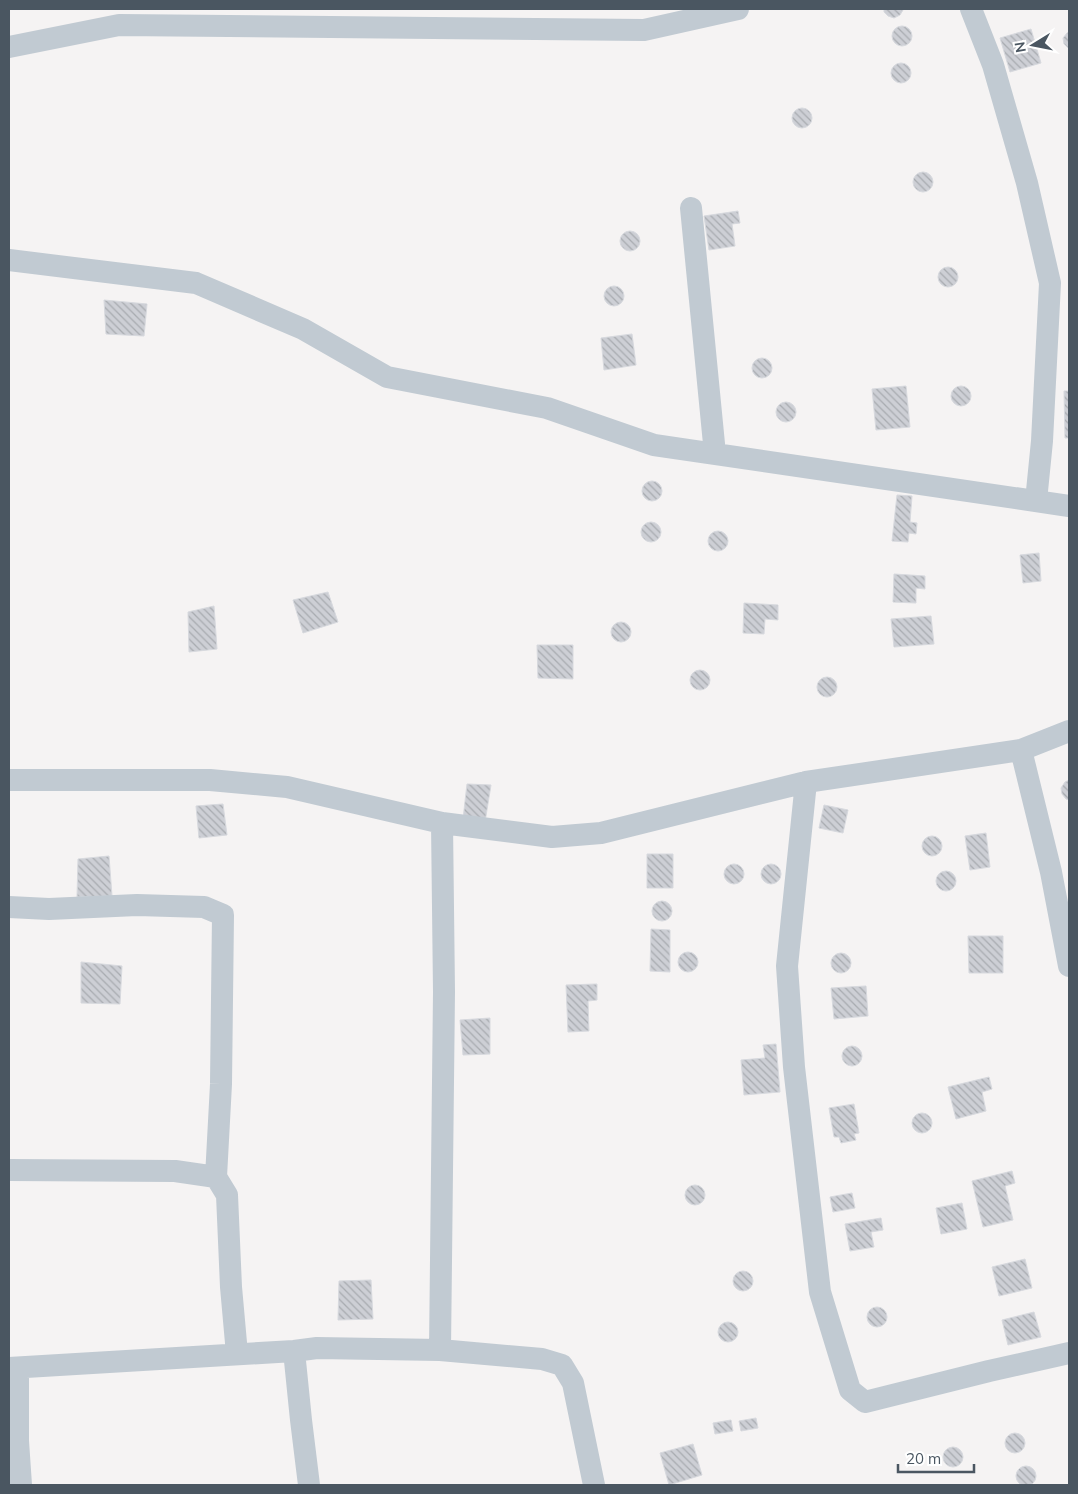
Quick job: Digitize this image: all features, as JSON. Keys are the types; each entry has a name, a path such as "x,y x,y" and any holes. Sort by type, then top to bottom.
{"street":[{"path":"9,47 119,25 644,30 738,9"},
{"path":"971,9 992,65 1027,183 1050,283 1042,440 1036,502"},
{"path":"691,208 715,454"},
{"path":"9,260 196,283 303,329 387,377 547,408 654,446 1069,506"},
{"path":"9,780 210,780 287,787 442,823 552,837 601,833 806,782 1021,750 1069,731"},
{"path":"1021,750 1051,872 1069,966"},
{"path":"806,782 787,966 794,1067 820,1292 850,1390 865,1402 1069,1353"},
{"path":"440,1350 444,1002 442,823"},
{"path":"9,907 50,909 138,905 204,907 223,915 221,1084 216,1177 227,1195 231,1287 237,1354"},
{"path":"9,1170 175,1171 216,1177"},
{"path":"21,1485 13,1368 317,1348 440,1350 542,1359 562,1365 573,1384 594,1485"},
{"path":"294,1350 300,1420 309,1485"}],"building":[{"path":"884,9 903,10 900,15 894,18 888,16"},
{"path":"902,26 909,29 912,36 909,43 902,46 895,43 892,36 895,29"},
{"path":"1031,29 1041,63 1010,72 1000,38"},
{"path":"1069,32 1069,49 1064,44 1063,38"},
{"path":"901,63 908,66 911,73 908,80 901,83 894,80 891,73 894,66"},
{"path":"802,108 809,111 812,118 809,125 802,128 795,125 792,118 795,111"},
{"path":"923,172 930,175 933,182 930,189 923,192 916,189 913,182 916,175"},
{"path":"738,211 740,223 732,224 735,246 709,250 704,216"},
{"path":"630,231 637,234 640,241 637,248 630,251 623,248 620,241 623,234"},
{"path":"948,267 955,270 958,277 955,284 948,287 941,284 938,277 941,270"},
{"path":"614,286 621,289 624,296 621,303 614,306 607,303 604,296 607,289"},
{"path":"104,300 147,304 144,336 106,334"},
{"path":"632,334 636,365 604,370 601,338"},
{"path":"762,358 769,361 772,368 769,375 762,378 755,375 752,368 755,361"},
{"path":"906,386 910,427 876,430 872,389"},
{"path":"961,386 968,389 971,396 968,403 961,406 954,403 951,396 954,389"},
{"path":"1064,391 1069,391 1069,438 1065,438"},
{"path":"786,402 793,405 796,412 793,419 786,422 779,419 776,412 779,405"},
{"path":"652,481 659,484 662,491 659,498 652,501 645,498 642,491 645,484"},
{"path":"897,495 912,496 910,522 917,523 916,534 909,533 908,542 892,541"},
{"path":"651,522 658,525 661,532 658,539 651,542 644,539 641,532 644,525"},
{"path":"718,531 725,534 728,541 725,548 718,551 711,548 708,541 711,534"},
{"path":"1039,553 1041,581 1023,583 1020,555"},
{"path":"894,574 925,576 925,589 916,588 916,603 893,602"},
{"path":"328,592 338,622 303,633 293,600"},
{"path":"744,603 778,605 778,620 765,619 764,634 743,633"},
{"path":"214,606 217,649 189,652 188,612"},
{"path":"931,616 934,644 894,647 891,619"},
{"path":"621,622 628,625 631,632 628,639 621,642 614,639 611,632 614,625"},
{"path":"537,645 573,645 573,679 538,678"},
{"path":"700,670 707,673 710,680 707,687 700,690 693,687 690,680 693,673"},
{"path":"827,677 834,680 837,687 834,694 827,697 820,694 817,687 820,680"},
{"path":"1069,780 1069,800 1062,794 1061,788"},
{"path":"467,784 491,785 485,822 463,819"},
{"path":"223,804 227,835 199,838 196,806"},
{"path":"824,805 848,810 843,833 819,828"},
{"path":"986,833 990,867 970,870 965,836"},
{"path":"932,836 939,839 942,846 939,853 932,856 925,853 922,846 925,839"},
{"path":"647,854 673,854 673,888 647,888"},
{"path":"109,856 112,896 77,897 78,859"},
{"path":"734,864 741,867 744,874 741,881 734,884 727,881 724,874 727,867"},
{"path":"771,864 778,867 781,874 778,881 771,884 764,881 761,874 764,867"},
{"path":"946,871 953,874 956,881 953,888 946,891 939,888 936,881 939,874"},
{"path":"662,901 669,904 672,911 669,918 662,921 655,918 652,911 655,904"},
{"path":"651,929 670,930 670,972 650,971"},
{"path":"968,936 1003,936 1003,973 969,973"},
{"path":"688,952 695,955 698,962 695,969 688,972 681,969 678,962 681,955"},
{"path":"841,953 848,956 851,963 848,970 841,973 834,970 831,963 834,956"},
{"path":"81,962 122,966 120,1004 81,1003"},
{"path":"597,984 597,1000 588,1001 589,1031 568,1032 566,985"},
{"path":"866,986 868,1016 834,1019 831,988"},
{"path":"490,1018 490,1054 463,1055 460,1020"},
{"path":"776,1044 780,1092 744,1095 741,1060 765,1058 763,1045"},
{"path":"852,1046 859,1049 862,1056 859,1063 852,1066 845,1063 842,1056 845,1049"},
{"path":"989,1077 992,1089 982,1092 986,1111 956,1119 948,1087"},
{"path":"854,1104 859,1133 854,1134 856,1140 841,1143 839,1137 834,1137 829,1108"},
{"path":"922,1113 929,1116 932,1123 929,1130 922,1133 915,1130 912,1123 915,1116"},
{"path":"1012,1171 1015,1183 1005,1186 1013,1220 983,1227 972,1181"},
{"path":"695,1185 702,1188 705,1195 702,1202 695,1205 688,1202 685,1195 688,1188"},
{"path":"852,1193 855,1208 833,1212 830,1197"},
{"path":"962,1203 967,1229 941,1234 936,1208"},
{"path":"881,1218 883,1230 871,1232 874,1247 850,1251 845,1224"},
{"path":"1025,1259 1032,1288 999,1296 992,1267"},
{"path":"743,1271 750,1274 753,1281 750,1288 743,1291 736,1288 733,1281 736,1274"},
{"path":"371,1280 373,1319 338,1320 339,1281"},
{"path":"877,1307 884,1310 887,1317 884,1324 877,1327 870,1324 867,1317 870,1310"},
{"path":"1034,1312 1041,1337 1008,1345 1002,1320"},
{"path":"728,1322 735,1325 738,1332 735,1339 728,1342 721,1339 718,1332 721,1325"},
{"path":"756,1418 758,1428 741,1431 739,1421"},
{"path":"731,1420 733,1431 715,1434 713,1423"},
{"path":"1015,1433 1022,1436 1025,1443 1022,1450 1015,1453 1008,1450 1005,1443 1008,1436"},
{"path":"693,1444 702,1475 669,1485 660,1453"},
{"path":"953,1447 960,1450 963,1457 960,1464 953,1467 946,1464 943,1457 946,1450"},
{"path":"1026,1466 1033,1469 1036,1476 1033,1483 1026,1486 1019,1483 1016,1476 1019,1469"}]}
